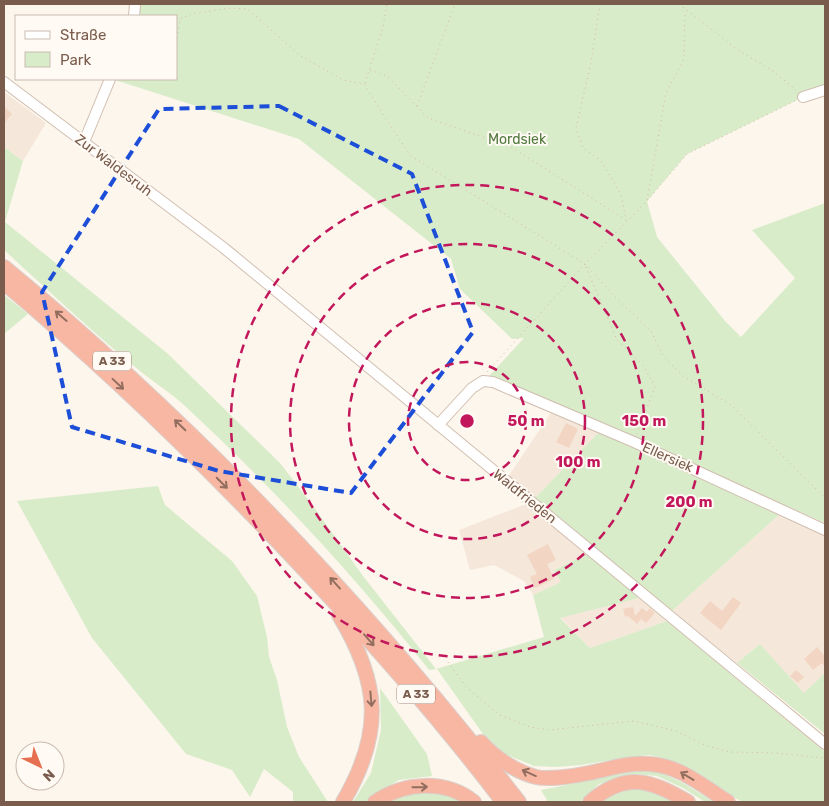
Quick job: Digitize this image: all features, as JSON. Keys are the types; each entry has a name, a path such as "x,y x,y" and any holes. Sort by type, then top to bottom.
{"highway":[{"name":"A 33","path":"4,267 93,344 216,459 318,564 437,698 519,802"},
{"name":"A 33","path":"4,283 149,413 266,528 364,634 427,707 503,802"},
{"path":"324,591 360,653 371,691 372,726 369,746 361,767 343,802"},
{"path":"437,698 452,707 487,750 503,762 536,777 570,776 627,764 650,764 682,772 728,802"},
{"path":"590,802 604,791 632,780 656,785 688,802"},
{"path":"375,802 385,796 414,786 445,787 474,802"}],"street":[{"path":"84,142 110,80"},
{"name":"Zur Waldesruh","path":"4,82 224,248"},
{"path":"803,96 825,90"},
{"name":"Waldfrieden","path":"224,248 825,744"},
{"path":"438,425 472,388 483,381"},
{"name":"Ellersiek","path":"483,381 493,382 634,442 825,530"}],"path":[{"path":"364,84 383,27 387,4"},
{"path":"417,107 455,4"},
{"path":"600,4 591,62 576,128 583,148 601,161 621,194 626,221"},
{"path":"483,381 484,376 585,264 647,201 687,154 803,96 773,71 738,50 679,4"},
{"path":"178,34 180,19 191,14 231,8 248,9 299,55 343,80 364,84 387,122 411,156 585,264 650,331 663,356 683,376 731,405 825,498"},
{"path":"647,201 666,93 684,59 685,10"},
{"path":"370,70 387,76 428,118 511,147 626,221"},
{"path":"585,264 616,340 644,366 655,387 634,442"},
{"path":"448,662 467,688 500,715 530,727 550,730 634,721 676,731 707,746 730,752 776,753 825,758"}],"highlighted area":[{"path":"279,106 412,174 473,332 351,493 219,471 72,427 42,292 159,109"}],"shaded area":[{"path":"4,92 46,123 23,161 4,147"},
{"path":"552,411 599,432 534,499 508,477"},
{"path":"526,504 587,554 555,569 561,582 533,595 524,581 494,565 470,570 459,530"},
{"path":"780,514 825,534 825,673 804,694 760,644 737,663 672,611"},
{"path":"639,598 667,621 590,648 560,617"}],"green space":[{"name":"Mordsiek","path":"135,4 825,4 825,90 803,97 687,154 647,201 657,237 725,321 741,337 795,278 752,230 825,203 825,523 489,376 524,338 512,339 460,289 451,259 299,139 115,80 178,80 178,15 134,15"},
{"path":"4,147 23,161 5,222 167,353 280,463 363,576 436,669 544,637 533,595 561,582 554,570 587,554 639,598 560,618 590,648 667,621 825,752 825,802 742,802 679,763 650,755 581,765 534,766 505,754 490,744 437,669 429,670 342,567 250,469 185,406 105,342 4,250"},
{"path":"4,295 28,314 4,334"},
{"path":"599,432 780,514 672,611 534,499"},
{"path":"158,486 165,505 232,561 257,596 267,637 269,657 277,680 287,727 299,757 328,802 293,802 293,792 264,769 250,797 232,770 186,754 92,638 17,501"},
{"path":"760,644 804,693 825,673 825,734 737,663"},
{"path":"380,688 427,754 432,776 399,780 365,802 353,802 371,773 381,730"},
{"path":"633,769 657,771 683,783 714,802 705,802 683,788 657,776 635,774 599,784 580,802 548,802 541,790 592,780"},
{"path":"635,787 655,790 680,802 603,802 609,797"},
{"path":"414,792 442,793 463,802 387,802"}],"building":[{"path":"4,106 12,114 4,123"},
{"path":"566,423 578,429 569,448 556,442"},
{"path":"548,544 556,560 547,564 554,579 535,588 530,577 537,574 527,555"},
{"path":"733,597 741,603 721,630 700,613 710,601 722,611"},
{"path":"633,607 635,616 642,608 647,612 650,608 655,613 646,623 641,619 637,624 628,616 625,617 623,609"},
{"path":"817,647 825,656 825,667 822,663 813,670 804,659"},
{"path":"796,670 804,677 798,683 790,676"}]}
